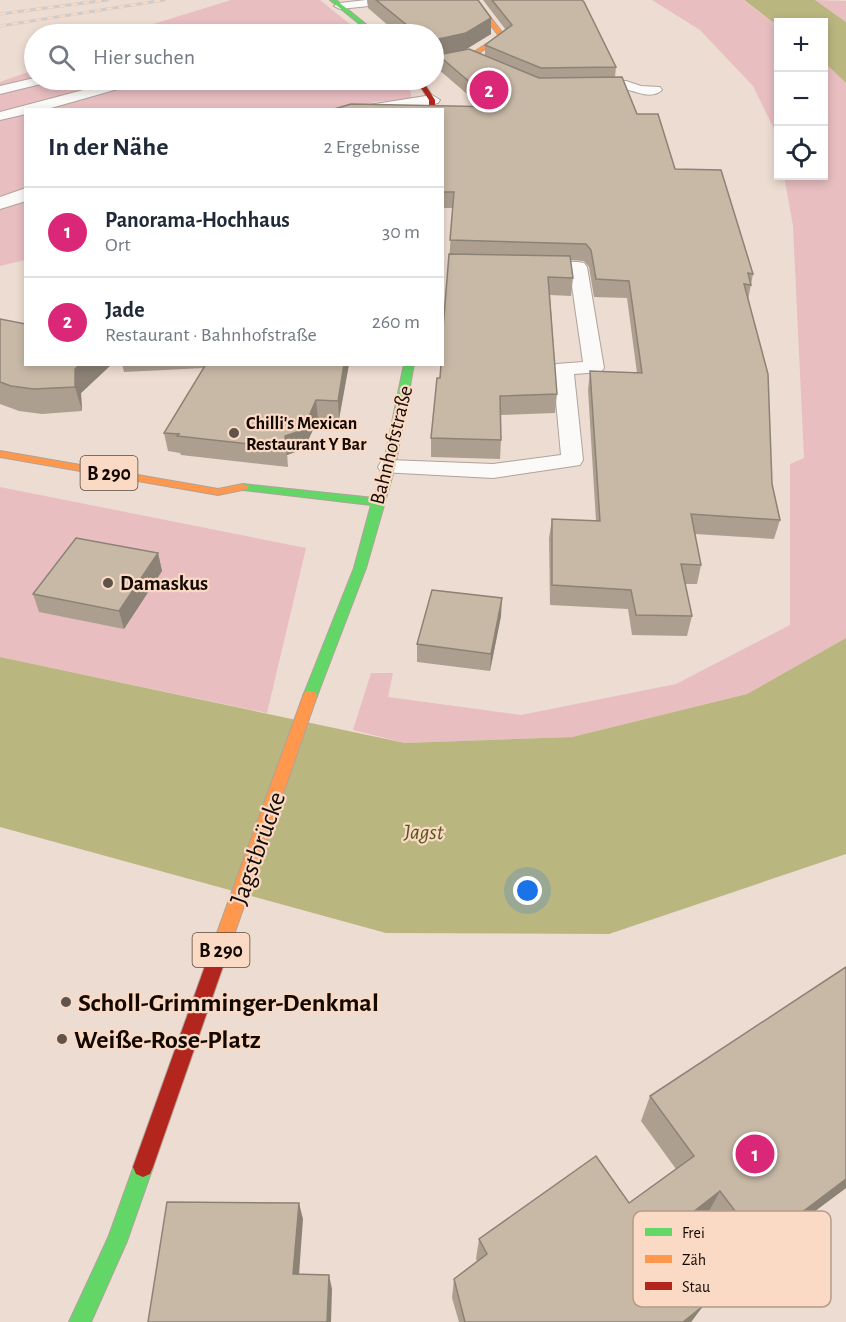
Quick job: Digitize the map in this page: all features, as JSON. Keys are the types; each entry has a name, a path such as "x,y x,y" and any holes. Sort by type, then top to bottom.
{"main road":[{"path":"444,61 470,56 502,36 494,22 474,0"},
{"path":"336,3 362,24"},
{"path":"424,90 432,105"},
{"name":"Bahnhofstraße","path":"324,658 360,568 365,524 378,502 389,467 409,366"},
{"name":"B 290","path":"0,454 218,492 241,487 378,502"},
{"path":"218,492 233,505"},
{"name":"Jagstbrücke","path":"80,1322 117,1241 324,658"}],"street":[{"path":"394,108 432,105"},
{"path":"0,203 24,195"}],"lane":[{"path":"336,3 398,0"},
{"path":"470,56 489,65"},
{"path":"0,90 24,84"},
{"path":"571,86 626,85 639,90 655,90"},
{"path":"33,108 98,90"},
{"path":"0,116 24,110"},
{"path":"389,467 493,471 572,460 563,368 594,368 578,267 510,266"}],"shaded area":[{"path":"231,0 320,0 350,24 153,24"},
{"path":"652,0 743,0 774,23 774,129 753,86 700,30"},
{"path":"815,0 846,1 846,22"},
{"path":"828,66 846,83 846,638 747,694 572,737 405,743 353,730 371,673 393,673 388,697 521,715 676,684 790,625 790,464 804,458 793,226 785,180 828,180"},
{"path":"24,74 24,90 410,90 412,99 375,102 350,108 24,108 24,260 0,266 0,82"},
{"path":"0,487 306,548 267,713 0,657"}],"water":[{"path":"744,0 815,0 846,22 846,83 828,66 828,18 774,18 774,23"},
{"name":"Jagst","path":"846,638 846,854 609,934 386,933 0,827 0,657 405,743 572,737 747,694"}],"building":[{"path":"376,0 478,0 491,18 466,33 444,38 444,24 406,24"},
{"path":"492,0 582,0 616,67 541,68 485,45 512,25"},
{"path":"469,49 539,78 622,77 637,114 658,114 675,169 721,170 753,274 748,273 751,285 744,284 768,374 772,484 780,520 691,514 701,565 681,564 692,616 636,615 631,590 552,585 552,519 600,521 590,371 642,373 629,281 596,279 591,250 586,244 450,240 454,192 444,192 444,108 338,108 351,104 499,107 444,60 444,54"},
{"path":"449,254 570,256 573,278 548,277 557,394 500,396 501,440 431,438 437,378 440,378 441,366 444,366 444,316"},
{"path":"0,319 24,324 24,366 78,366 75,369 75,387 34,389 0,382"},
{"path":"205,366 344,366 338,401 316,400 303,430 285,436 286,448 164,433"},
{"path":"76,538 158,553 119,611 33,594"},
{"path":"432,590 502,598 491,654 417,644"},
{"path":"846,967 846,1179 804,1211 735,1211 720,1191 694,1211 633,1211 633,1307 702,1307 683,1322 465,1322 454,1279 487,1254 479,1239 596,1156 629,1203 694,1156 650,1096"},
{"path":"167,1202 299,1203 293,1274 329,1275 327,1322 148,1322"}],"railway":[{"path":"0,14 107,0"},
{"path":"0,26 164,0"}],"traffic: fast":[{"path":"333,0 363,24"},
{"path":"378,502 389,467 409,366"},
{"path":"243,487 378,502 360,568 310,696"},
{"path":"80,1322 117,1241 143,1167"}],"traffic: slow":[{"path":"444,61 471,56 502,36 474,0"},
{"path":"0,454 218,492 243,487"},
{"path":"218,955 310,696"}],"traffic: jam":[{"path":"426,90 432,100 432,108"},
{"path":"143,1167 218,955"}],"place":[{"name":"Jade","path":"489,90"},
{"name":"Chilli's Mexican Restaurant Y Bar","path":"234,433"},
{"name":"Damaskus","path":"108,583"},
{"name":"Scholl-Grimminger-Denkmal","path":"66,1002"},
{"name":"Weiße-Rose-Platz","path":"62,1039"},
{"name":"Panorama-Hochhaus","path":"755,1154"}]}
